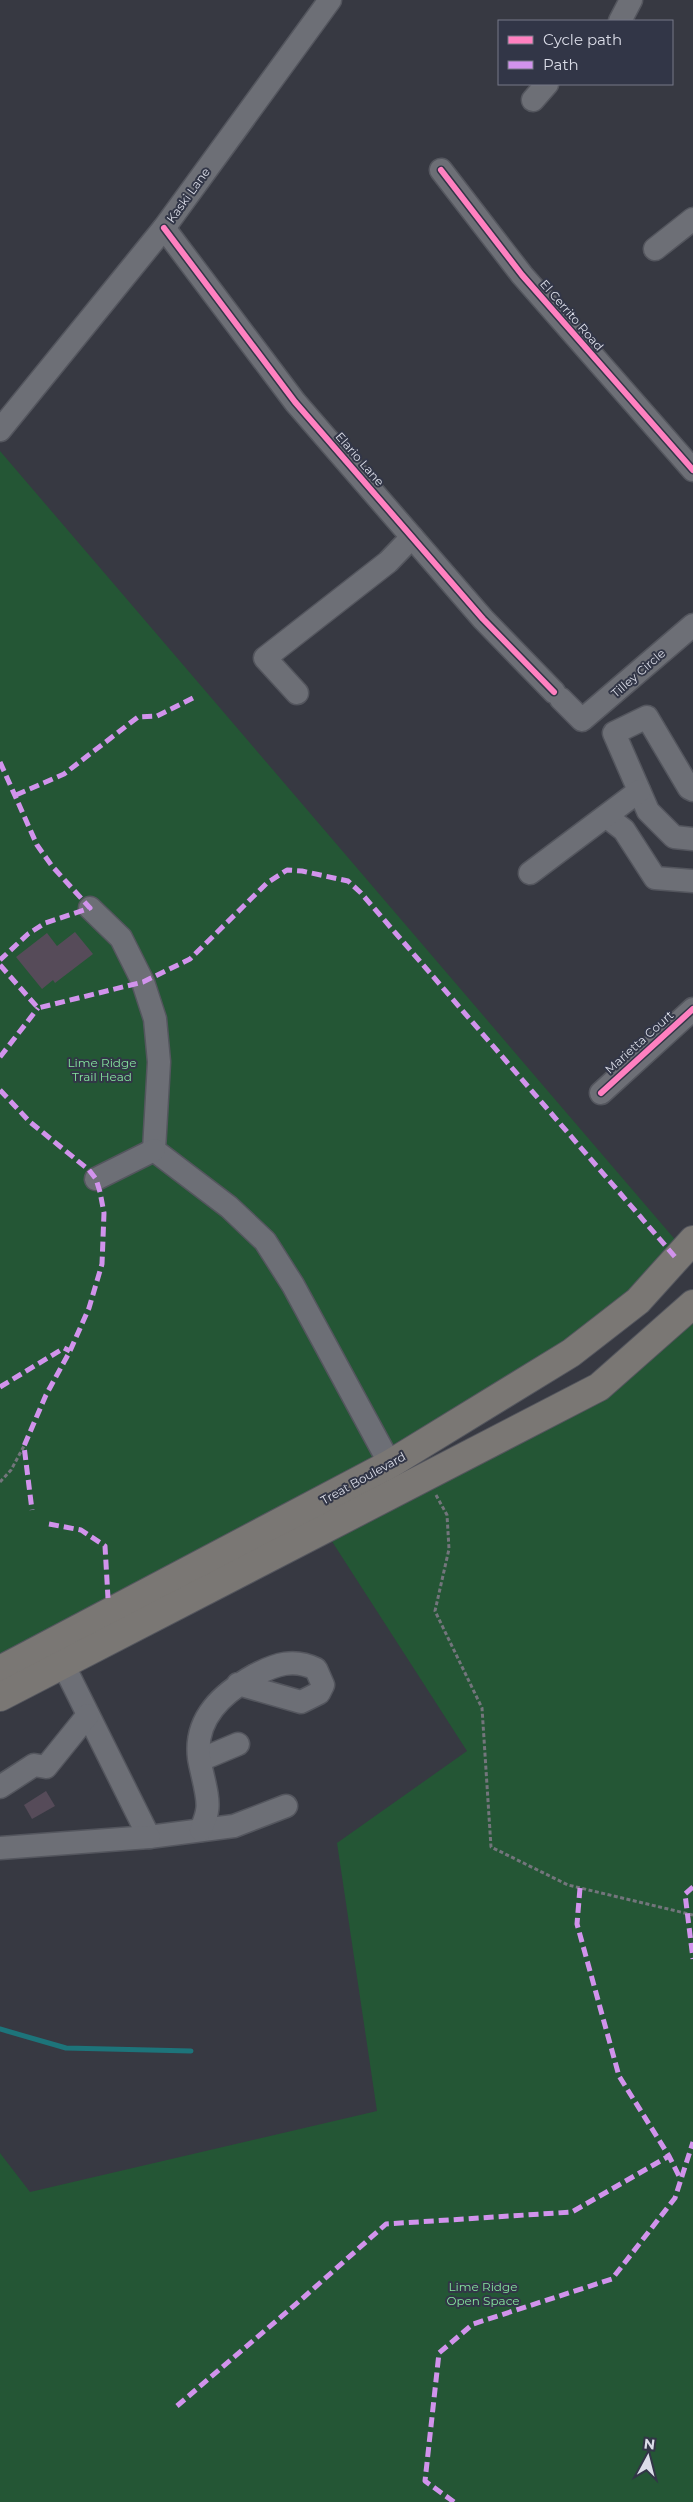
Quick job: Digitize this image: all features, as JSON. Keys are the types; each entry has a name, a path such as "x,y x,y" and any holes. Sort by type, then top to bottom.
{"main road":[{"name":"Treat Boulevard","path":"0,1670 390,1464 571,1353 638,1301 693,1240"},
{"path":"0,1697 599,1387 693,1304"}],"street":[{"name":"Kaski Lane","path":"0,430 164,228 330,0"},
{"path":"621,20 631,0"},
{"name":"El Cerrito Road","path":"441,170 522,275 693,470"},
{"path":"655,249 693,219"},
{"name":"Elario Lane","path":"164,228 296,402 483,619 582,720"},
{"path":"297,693 264,658 388,562 412,537"},
{"name":"Tilley Circle","path":"582,720 693,625"},
{"path":"693,790 689,788 647,717 614,733 648,811 674,837 693,839"},
{"path":"530,873 607,817 639,791"},
{"path":"607,817 624,830 655,878 693,881"},
{"path":"90,908 120,938 143,982 155,1019 158,1062 154,1150"},
{"name":"Marietta Court","path":"601,1092 693,1009"},
{"path":"96,1179 154,1150"},
{"path":"154,1150 229,1207 265,1241 293,1285 390,1464"},
{"path":"63,1664 149,1837"},
{"path":"201,1830 208,1810 200,1760 200,1734 206,1716 221,1697 238,1684"},
{"path":"0,1787 34,1765 46,1767 88,1715"},
{"path":"200,1760 238,1744"},
{"path":"0,1848 149,1837 234,1826 286,1806"}],"path":[{"path":"0,1482 11,1470 24,1446"},
{"path":"426,1477 447,1515 449,1549 435,1611 482,1708 492,1847 568,1885 693,1915"}],"green space":[{"name":"Lime Ridge Trail Head","path":"0,451 684,1250 571,1353 0,1670"},
{"name":"Lime Ridge Open Space","path":"693,1304 693,2502 0,2502 0,2153 30,2192 377,2111 337,1843 467,1751 324,1529 599,1387"}],"building":[{"path":"75,932 93,954 55,983 53,980 42,989 16,957 47,933 57,946"},
{"path":"46,1791 55,1806 32,1819 24,1805"}],"waterway":[{"path":"0,2029 66,2048 191,2051"}],"marked path":[{"path":"16,795 64,774 138,717 157,716 195,697"},
{"path":"0,762 37,845 52,866 90,908 45,923 28,934 0,960"},
{"path":"0,965 38,1008 143,982 190,959 267,883 287,870 302,871 348,881 361,893 676,1258"},
{"path":"0,1057 38,1008"},
{"path":"0,1090 30,1122 89,1170 96,1179 104,1213 102,1264 89,1308 70,1351 46,1395 24,1446 32,1510"},
{"path":"0,1387 64,1348 70,1351"},
{"path":"49,1524 81,1530 105,1546 108,1598"},
{"path":"693,1887 685,1894 693,1959"},
{"path":"580,1888 577,1924 619,2076 669,2156 681,2180"},
{"path":"454,2502 425,2481 439,2353 473,2324 612,2279 675,2198 693,2142"},
{"path":"177,2406 386,2224 572,2212 669,2156"}],"cycle path":[{"path":"441,170 522,275 693,470"},
{"path":"164,228 295,402 483,619 554,692"},
{"path":"601,1093 693,1009"}]}
